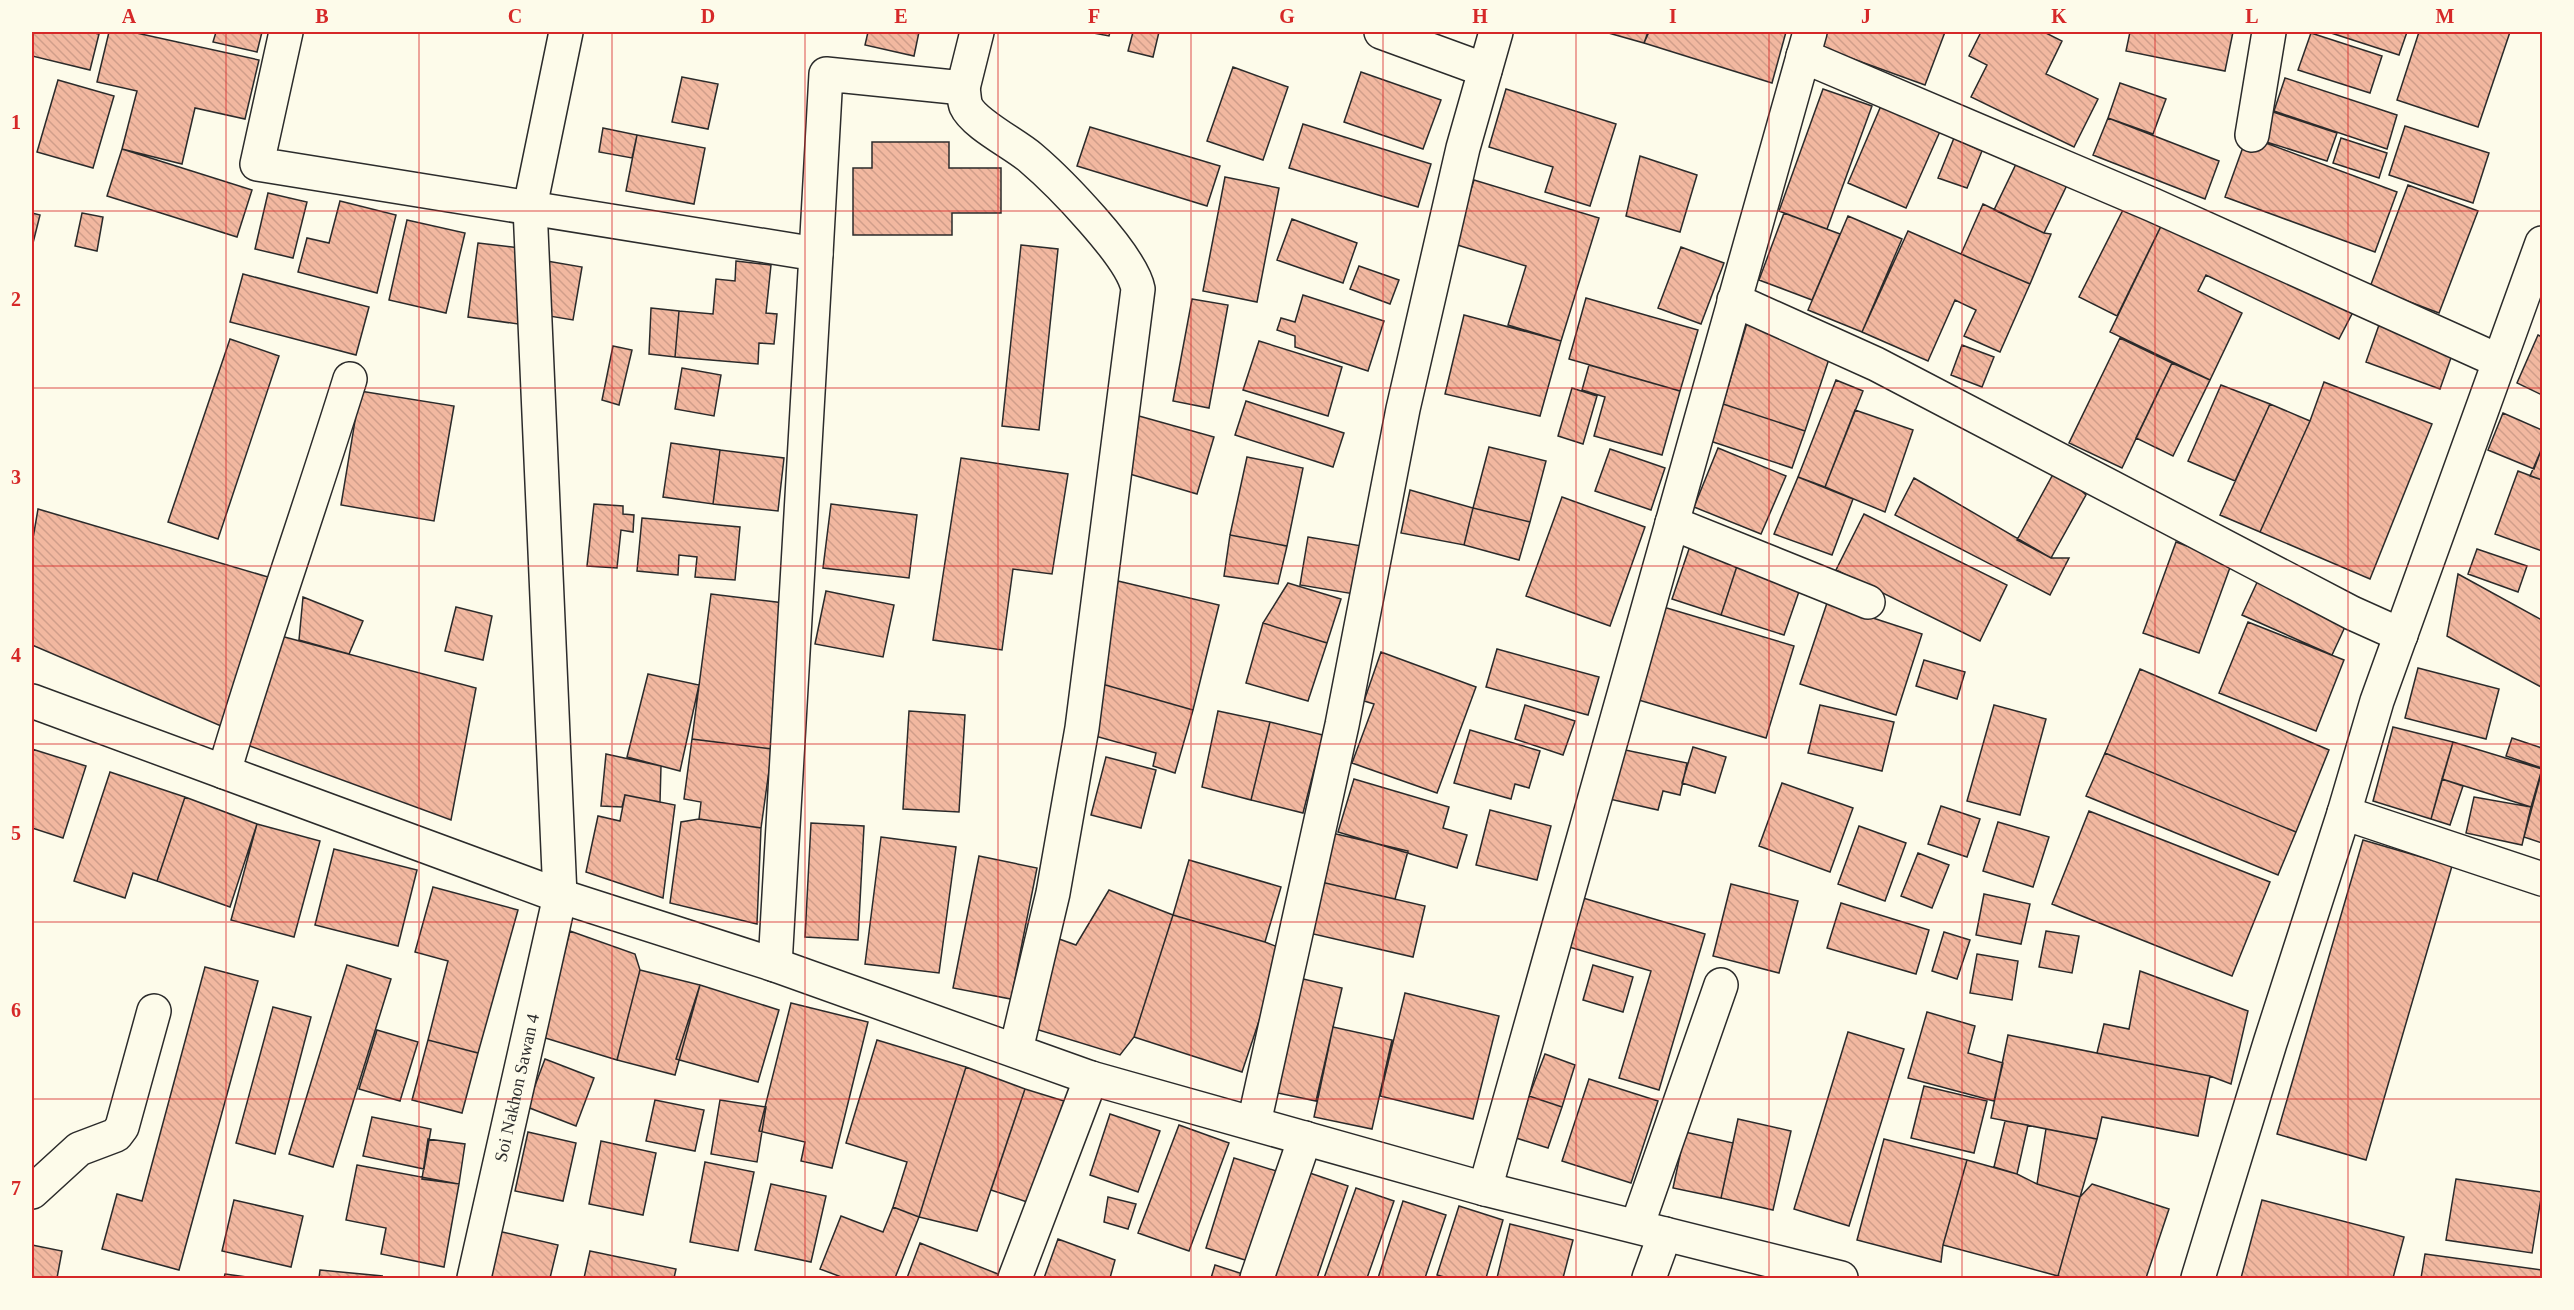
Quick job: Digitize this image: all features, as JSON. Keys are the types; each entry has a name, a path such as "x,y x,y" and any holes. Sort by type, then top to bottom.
{"street":[{"path":"286,32 257,164 816,254"},
{"name":"Soi Nakhon Sawan 4","path":"474,1278 560,896 530,207 566,32"},
{"path":"977,32 963,88 966,106 978,119 1032,158 1108,238 1127,262 1136,279 1138,289 1078,751 1053,893 1016,1050"},
{"path":"1381,32 1485,70"},
{"path":"1254,1123 1342,725 1402,409 1463,148 1496,32"},
{"path":"2252,135 2265,48 2270,32"},
{"path":"1485,1189 1806,44 2499,362"},
{"path":"775,965 826,74 963,88"},
{"path":"2198,1278 2378,701 2499,362 2533,303 2542,243"},
{"path":"1734,300 1876,364 2342,608 2401,635"},
{"path":"224,772 260,649 308,515 350,379"},
{"path":"1672,523 1868,602"},
{"path":"32,701 560,896 775,965 1091,1078 1485,1189 1841,1278"},
{"path":"2344,813 2542,879"},
{"path":"1649,1278 1651,1230 1721,985"},
{"path":"32,1192 79,1149 116,1135 122,1127 154,1011"},
{"path":"1015,1278 1091,1078"},
{"path":"1257,1278 1305,1138"}],"building":[{"path":"32,32 99,34 90,70 32,56"},
{"path":"109,32 132,32 259,60 245,119 195,108 182,164 122,149 137,91 97,82"},
{"path":"216,32 262,32 257,52 213,42"},
{"path":"868,32 919,32 914,56 865,45"},
{"path":"1088,32 1110,32 1109,36"},
{"path":"1133,32 1159,32 1153,57 1128,51"},
{"path":"1605,32 1648,32 1644,43"},
{"path":"1649,32 1786,32 1772,83 1644,43"},
{"path":"1826,32 1945,32 1925,85 1820,47"},
{"path":"1981,32 2044,32 2062,41 2046,74 2098,99 2074,147 1971,97 1987,65 1969,56"},
{"path":"2130,32 2233,32 2225,71 2126,51"},
{"path":"2328,32 2407,32 2399,55"},
{"path":"2419,32 2510,32 2478,127 2397,100"},
{"path":"2311,33 2382,56 2370,93 2298,70"},
{"path":"1233,67 1288,87 1263,160 1207,141"},
{"path":"1361,72 1441,100 1423,149 1344,122"},
{"path":"682,77 718,84 708,129 672,122"},
{"path":"2285,78 2397,115 2387,149 2274,111"},
{"path":"58,80 114,96 93,168 37,152"},
{"path":"2120,83 2166,99 2153,134 2108,118"},
{"path":"1506,89 1616,124 1590,206 1545,192 1553,167 1489,147"},
{"path":"1823,89 1872,106 1827,229 1779,211"},
{"path":"1883,101 1942,127 1906,208 1848,183"},
{"path":"2270,111 2337,133 2327,161 2260,140"},
{"path":"2108,118 2219,161 2205,199 2093,155"},
{"path":"1303,124 1431,164 1418,207 1289,168"},
{"path":"2405,126 2489,153 2473,203 2389,175"},
{"path":"1090,127 1220,166 1207,206 1077,166"},
{"path":"603,128 637,135 632,158 599,152"},
{"path":"637,135 705,148 694,204 626,191"},
{"path":"2247,136 2397,192 2375,252 2225,197"},
{"path":"1954,138 1982,151 1967,188 1938,178"},
{"path":"2341,138 2387,153 2379,178 2333,163"},
{"path":"872,142 949,142 949,168 1001,168 1001,213 952,213 952,235 853,235 853,168 872,168"},
{"path":"122,149 252,190 237,237 107,196"},
{"path":"1640,156 1697,175 1680,232 1626,216"},
{"path":"2017,162 2067,185 2044,233 1994,210"},
{"path":"1225,177 1279,188 1257,302 1203,291"},
{"path":"1474,180 1599,218 1561,341 1508,325 1526,266 1454,244"},
{"path":"2408,185 2478,211 2439,313 2370,287"},
{"path":"268,193 307,202 293,258 255,249"},
{"path":"2128,200 2165,218 2117,316 2079,297"},
{"path":"340,201 396,215 377,293 298,272 307,238 329,243"},
{"path":"1983,204 2044,233 2051,234 2030,284 1961,254"},
{"path":"32,213 40,215 32,247"},
{"path":"82,213 103,217 97,251 75,246"},
{"path":"1784,213 1840,234 1812,300 1759,280"},
{"path":"1848,216 1902,239 1862,332 1808,310"},
{"path":"2165,218 2354,310 2339,339 2206,275 2198,291 2242,313 2210,380 2110,332"},
{"path":"1292,219 1357,243 1343,283 1277,260"},
{"path":"407,220 465,233 446,313 389,300"},
{"path":"1908,231 2030,284 2000,352 1964,336 1976,310 1955,300 1928,361 1862,332"},
{"path":"478,243 528,249 518,324 468,317"},
{"path":"1021,245 1058,249 1039,430 1002,426"},
{"path":"1681,247 1724,263 1701,324 1658,308"},
{"path":"541,260 582,267 573,320 531,313"},
{"path":"736,261 771,265 766,313 777,314 774,344 759,343 758,364 675,357 679,311 713,314 716,279 735,281"},
{"path":"1359,266 1399,280 1390,304 1350,289"},
{"path":"243,274 369,307 356,355 230,322"},
{"path":"1303,295 1384,321 1368,371 1295,347 1295,336 1277,330 1281,318 1295,322"},
{"path":"1586,298 1698,330 1680,391 1569,359"},
{"path":"1192,299 1228,305 1209,408 1173,401"},
{"path":"651,308 679,311 675,357 649,354"},
{"path":"1464,315 1561,341 1540,416 1445,394"},
{"path":"1747,323 1832,350 1805,431 1723,404"},
{"path":"2379,325 2453,352 2440,389 2366,362"},
{"path":"2538,335 2542,337 2542,395 2517,383"},
{"path":"2120,338 2172,363 2122,468 2069,443"},
{"path":"230,339 279,356 218,539 168,522"},
{"path":"1259,341 1342,367 1328,416 1243,390"},
{"path":"1962,345 1994,357 1982,387 1951,375"},
{"path":"613,346 632,350 619,405 602,400"},
{"path":"2172,363 2210,380 2173,456 2136,438"},
{"path":"1589,365 1680,391 1662,455 1594,436 1605,397 1582,390"},
{"path":"682,368 721,375 714,416 675,409"},
{"path":"1836,380 1863,391 1825,487 1798,477"},
{"path":"2324,382 2432,424 2370,579 2260,532 2310,421"},
{"path":"2221,385 2270,404 2235,481 2188,461"},
{"path":"1572,388 1597,396 1583,444 1558,436"},
{"path":"360,391 454,406 434,521 341,505"},
{"path":"1246,401 1344,433 1333,467 1235,435"},
{"path":"1723,404 1805,431 1792,468 1710,441"},
{"path":"2270,404 2310,421 2260,532 2220,515"},
{"path":"1855,410 1913,430 1885,512 1825,487"},
{"path":"2503,413 2542,430 2542,448 2534,469 2488,450"},
{"path":"1139,416 1214,437 1197,494 1123,472"},
{"path":"671,443 720,450 713,504 663,497"},
{"path":"1489,447 1546,461 1530,522 1473,508"},
{"path":"1718,448 1786,476 1761,534 1694,507"},
{"path":"2542,448 2542,480 2530,476"},
{"path":"1610,449 1665,468 1651,510 1595,491"},
{"path":"720,450 784,458 778,511 713,504"},
{"path":"1247,457 1303,468 1287,546 1230,535"},
{"path":"961,458 1068,474 1052,574 1013,569 1002,650 933,640"},
{"path":"2057,467 2086,495 2051,558 2017,540"},
{"path":"2518,471 2542,480 2542,551 2495,534"},
{"path":"1798,477 1853,499 1832,555 1774,534"},
{"path":"1914,478 2051,558 2069,558 2050,595 1895,515"},
{"path":"1410,490 1473,508 1464,545 1401,533"},
{"path":"1562,497 1645,527 1610,626 1526,596"},
{"path":"594,504 623,506 623,514 634,515 633,532 621,530 617,568 587,566"},
{"path":"831,504 917,515 909,578 823,568"},
{"path":"1473,508 1530,522 1519,560 1464,545"},
{"path":"38,509 268,577 221,726 32,645 32,544"},
{"path":"1864,514 2007,585 1980,641 1836,570"},
{"path":"642,518 740,527 735,580 695,577 697,557 679,555 678,575 637,571"},
{"path":"1230,535 1287,546 1278,584 1224,576"},
{"path":"1308,537 1362,546 1354,594 1300,585"},
{"path":"2176,542 2232,562 2199,653 2143,633"},
{"path":"1690,546 1738,563 1721,615 1672,599"},
{"path":"2477,549 2527,566 2518,592 2468,574"},
{"path":"1738,563 1802,583 1784,635 1721,615"},
{"path":"2458,574 2542,620 2541,687 2447,636"},
{"path":"2260,576 2350,616 2332,655 2242,615"},
{"path":"1118,581 1219,605 1193,710 1102,684 1092,686"},
{"path":"1288,583 1341,599 1327,643 1263,623"},
{"path":"826,591 894,605 883,657 815,644"},
{"path":"711,594 784,603 772,749 692,739"},
{"path":"303,597 363,621 349,654 299,640"},
{"path":"1827,603 1922,634 1896,715 1800,684"},
{"path":"1660,606 1794,646 1766,738 1632,698"},
{"path":"456,607 492,616 483,660 445,651"},
{"path":"2248,622 2344,660 2316,731 2219,693"},
{"path":"1263,623 1327,643 1308,701 1246,683"},
{"path":"277,635 476,688 451,820 247,745"},
{"path":"1497,649 1599,677 1588,715 1486,687"},
{"path":"1381,652 1476,687 1437,793 1352,763 1374,704 1364,701"},
{"path":"1924,660 1965,672 1957,699 1916,686"},
{"path":"2418,668 2499,689 2486,739 2405,718"},
{"path":"2140,669 2329,750 2296,832 2105,753"},
{"path":"648,674 699,685 680,771 627,757"},
{"path":"1102,684 1193,710 1175,773 1153,766 1156,753 1088,734"},
{"path":"1525,705 1575,721 1563,755 1515,739"},
{"path":"1820,705 1894,722 1882,771 1808,753"},
{"path":"1994,705 2046,719 2020,815 1967,801"},
{"path":"909,711 965,715 959,812 903,809"},
{"path":"1218,711 1270,722 1251,800 1202,787"},
{"path":"1270,722 1323,735 1303,813 1251,800"},
{"path":"2393,727 2453,742 2431,819 2373,801"},
{"path":"1470,730 1540,751 1529,788 1515,784 1511,799 1454,783"},
{"path":"2512,738 2542,748 2542,768 2506,756"},
{"path":"692,739 772,749 761,828 699,819 701,802 684,799"},
{"path":"2453,742 2542,769 2531,807 2442,779"},
{"path":"1693,747 1726,757 1715,793 1682,783"},
{"path":"1616,748 1687,763 1680,795 1663,791 1658,810 1605,798"},
{"path":"32,749 86,766 63,838 32,828"},
{"path":"2105,753 2296,832 2278,875 2086,796"},
{"path":"606,754 661,766 660,802 625,795 622,807 601,806"},
{"path":"1106,757 1156,770 1141,828 1091,815"},
{"path":"110,772 185,797 157,881 133,873 125,898 74,881"},
{"path":"2540,778 2542,779 2542,843 2524,837"},
{"path":"1354,779 1449,807 1443,828 1467,835 1457,868 1338,832"},
{"path":"2442,779 2463,786 2450,825 2431,819"},
{"path":"1782,783 1853,808 1830,872 1759,846"},
{"path":"625,795 675,805 663,898 586,872 598,816 620,821"},
{"path":"185,797 257,824 230,907 157,881"},
{"path":"2474,797 2531,807 2522,845 2466,833"},
{"path":"1941,806 1980,819 1967,857 1928,844"},
{"path":"1490,810 1551,826 1537,880 1476,865"},
{"path":"2089,811 2270,882 2232,976 2052,904"},
{"path":"699,819 761,828 757,924 670,903 681,822"},
{"path":"1998,822 2049,837 2033,887 1983,871"},
{"path":"811,823 864,826 858,940 805,937"},
{"path":"257,824 320,841 294,937 231,920"},
{"path":"1859,826 1906,843 1885,901 1838,884"},
{"path":"1332,833 1408,851 1395,899 1321,882"},
{"path":"881,837 956,847 939,973 865,964"},
{"path":"2363,840 2452,866 2366,1160 2277,1134"},
{"path":"334,849 417,870 398,946 315,925"},
{"path":"1918,853 1949,865 1932,908 1901,896"},
{"path":"979,856 1037,868 1011,999 953,988"},
{"path":"1189,860 1281,887 1265,942 1173,915"},
{"path":"1321,882 1425,906 1413,957 1309,933"},
{"path":"1731,884 1798,901 1779,973 1713,956"},
{"path":"433,887 518,910 478,1053 428,1040 448,961 415,952"},
{"path":"1109,890 1173,915 1134,1037 1120,1055 1029,1027 1048,935 1076,945"},
{"path":"1984,894 2030,904 2021,944 1976,935"},
{"path":"1583,898 1705,934 1659,1090 1619,1078 1651,971 1569,947"},
{"path":"1841,903 1929,930 1916,974 1827,948"},
{"path":"1173,915 1283,949 1242,1072 1134,1037"},
{"path":"570,931 635,954 640,970 617,1060 542,1037"},
{"path":"2046,931 2079,936 2072,973 2039,967"},
{"path":"1944,932 1970,940 1957,979 1932,971"},
{"path":"1977,954 2018,961 2012,1000 1970,993"},
{"path":"347,965 391,979 333,1167 289,1154"},
{"path":"1593,965 1633,977 1623,1012 1583,1000"},
{"path":"205,967 258,981 179,1270 102,1249 117,1194 142,1201"},
{"path":"640,970 700,985 675,1075 617,1060"},
{"path":"2140,971 2248,1011 2231,1084 2210,1076 2097,1053 2104,1024 2129,1029"},
{"path":"1299,978 1342,988 1316,1101 1273,1092"},
{"path":"700,985 779,1010 758,1082 676,1059"},
{"path":"1405,993 1499,1016 1473,1119 1380,1096"},
{"path":"791,1003 868,1022 832,1168 801,1161 805,1142 759,1131"},
{"path":"273,1007 311,1017 275,1154 236,1143"},
{"path":"1927,1012 1975,1026 1968,1053 2003,1063 1994,1101 1908,1078"},
{"path":"1333,1027 1392,1040 1372,1129 1314,1117"},
{"path":"377,1030 418,1042 400,1101 359,1089"},
{"path":"1848,1032 1904,1049 1849,1226 1794,1209"},
{"path":"2008,1035 2210,1076 2198,1136 2102,1117 2097,1139 1991,1118"},
{"path":"428,1040 478,1053 462,1113 412,1100"},
{"path":"877,1040 966,1067 919,1217 893,1207 907,1162 846,1143"},
{"path":"1545,1054 1575,1065 1562,1107 1529,1096"},
{"path":"545,1059 594,1078 576,1126 527,1107"},
{"path":"966,1067 1025,1089 977,1231 919,1217"},
{"path":"1589,1079 1658,1101 1631,1183 1562,1161"},
{"path":"1924,1086 1987,1101 1974,1153 1911,1138"},
{"path":"1025,1089 1064,1101 1030,1203 991,1190"},
{"path":"1529,1096 1562,1107 1548,1148 1516,1138"},
{"path":"655,1100 704,1110 695,1151 646,1141"},
{"path":"720,1100 766,1107 757,1162 711,1154"},
{"path":"1110,1114 1160,1131 1138,1192 1090,1175"},
{"path":"372,1117 431,1129 424,1169 363,1156"},
{"path":"1738,1119 1791,1131 1773,1210 1721,1198"},
{"path":"2005,1121 2028,1125 2017,1174 1994,1167"},
{"path":"1179,1125 1229,1143 1189,1251 1138,1233"},
{"path":"2046,1129 2097,1139 2080,1197 2037,1184"},
{"path":"528,1132 576,1143 563,1201 515,1191"},
{"path":"1685,1132 1733,1143 1721,1198 1673,1188"},
{"path":"428,1139 465,1144 459,1184 422,1179"},
{"path":"1884,1139 1967,1160 1943,1245 1941,1262 1857,1240"},
{"path":"601,1141 656,1153 643,1215 589,1204"},
{"path":"1234,1158 1286,1174 1258,1264 1206,1248"},
{"path":"1967,1160 2017,1174 2037,1184 2080,1197 2058,1276 1943,1245"},
{"path":"705,1162 754,1172 738,1251 690,1242"},
{"path":"357,1165 459,1184 444,1267 381,1254 386,1228 346,1220"},
{"path":"1301,1170 1348,1186 1317,1278 1264,1278"},
{"path":"2456,1179 2542,1192 2532,1253 2446,1240"},
{"path":"771,1184 826,1196 811,1262 755,1250"},
{"path":"2092,1184 2169,1209 2146,1278 2064,1278 2058,1276 2080,1197"},
{"path":"1356,1188 1394,1201 1367,1278 1324,1278"},
{"path":"1108,1197 1136,1204 1128,1229 1104,1222"},
{"path":"234,1200 303,1216 291,1267 222,1251"},
{"path":"2262,1200 2404,1237 2393,1278 2241,1278"},
{"path":"1403,1201 1446,1215 1425,1278 1378,1278"},
{"path":"1459,1206 1503,1220 1486,1278 1448,1278 1437,1275"},
{"path":"893,1207 919,1217 895,1278 844,1278 820,1269 841,1216 883,1232"},
{"path":"1510,1224 1573,1240 1563,1278 1497,1278"},
{"path":"498,1231 558,1245 550,1278 487,1278"},
{"path":"1058,1239 1115,1260 1110,1278 1044,1278"},
{"path":"920,1243 1003,1276 1002,1278 907,1278"},
{"path":"32,1245 62,1251 57,1278 32,1278"},
{"path":"590,1251 676,1269 674,1278 584,1278"},
{"path":"2425,1254 2542,1270 2542,1278 2421,1278"},
{"path":"1215,1265 1249,1276 1249,1278 1211,1278"},
{"path":"320,1270 382,1276 381,1278 319,1278"},
{"path":"225,1274 254,1278 224,1278"}]}
